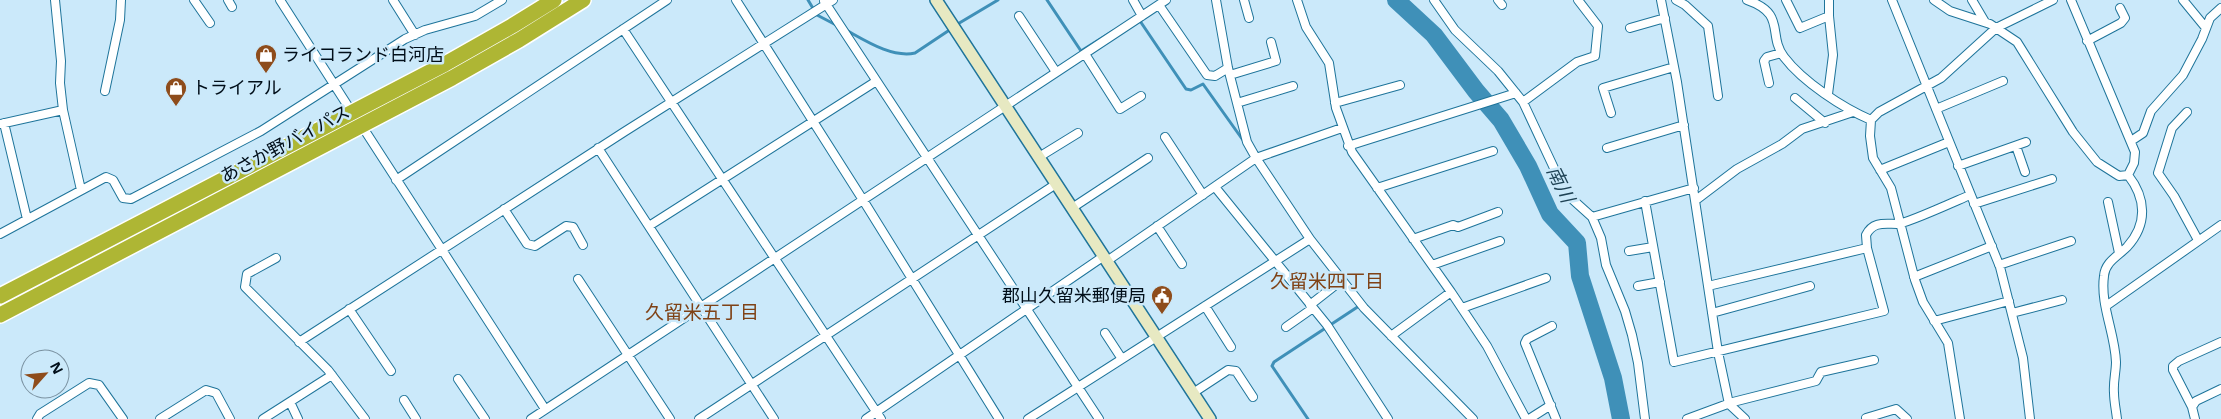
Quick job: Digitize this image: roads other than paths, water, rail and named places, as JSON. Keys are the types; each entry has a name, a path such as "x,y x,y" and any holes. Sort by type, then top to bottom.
{"highway":[{"name":"あさか野バイパス","path":"0,296 453,59 554,0"},
{"name":"あさか野バイパス","path":"0,315 362,125 519,40 583,0"}],"street":[{"path":"54,0 61,61 60,84 63,110 81,190"},
{"path":"105,91 120,20 121,0"},
{"path":"194,0 210,23"},
{"path":"280,0 351,112 362,125 441,250 546,409"},
{"path":"393,0 415,34"},
{"path":"0,234 106,178 113,180 123,198 131,199 262,131 415,34 475,16 502,0"},
{"path":"396,180 667,0"},
{"path":"736,0 912,278 998,419"},
{"path":"299,342 764,43 824,2 833,0"},
{"path":"936,0 1157,337 1193,393 1206,418"},
{"path":"1133,0 1142,16"},
{"path":"1216,0 1237,103 1247,142 1256,158 1310,239 1364,308 1473,419"},
{"path":"1244,0 1249,18"},
{"path":"1297,0 1306,27 1329,63 1335,103 1348,146 1487,346 1526,419"},
{"path":"1434,0 1455,30 1498,71 1523,102 1560,182 1572,199 1592,217 1601,238 1606,265 1625,311 1632,335 1638,363 1645,419"},
{"path":"1523,102 1577,62 1595,56 1598,26 1578,0"},
{"path":"1661,0 1684,125 1718,352 1729,404 1745,419"},
{"path":"1676,0 1686,5 1708,26 1718,96"},
{"path":"1749,0 1769,13 1782,54 1801,76 1853,112 1871,120"},
{"path":"1786,0 1800,28 1828,16"},
{"path":"1828,94 1833,55 1828,16 1829,0"},
{"path":"1892,0 1999,265 2023,358 2030,419"},
{"path":"1934,0 1950,11 1985,22 2022,47 2073,132 2097,162 2119,176 2128,175"},
{"path":"1972,0 1985,22"},
{"path":"1960,419 1948,343 1923,302 1914,277 1891,188 1872,156 1871,120 1884,109 1944,76 1996,28 2053,0"},
{"path":"2071,0 2135,152 2134,163 2128,175"},
{"path":"2183,0 2206,28"},
{"path":"824,2 976,236 1099,419"},
{"path":"531,419 1162,2 1207,75 1215,76 1229,71 1276,61 1271,42"},
{"path":"2088,41 2121,23 2125,18 2120,8"},
{"path":"2131,141 2141,136 2146,127 2150,111 2183,75 2210,18 2221,8"},
{"path":"1018,16 1056,72"},
{"path":"1630,28 1665,18"},
{"path":"624,29 879,415"},
{"path":"1085,54 1120,109 1141,96"},
{"path":"1769,83 1764,61 1767,57 1782,54"},
{"path":"1610,113 1602,88 1674,67"},
{"path":"1936,109 2003,81"},
{"path":"649,226 875,82"},
{"path":"1335,103 1400,85"},
{"path":"1237,103 1292,86"},
{"path":"1348,146 1516,93"},
{"path":"1795,98 1825,123"},
{"path":"27,219 2,124 63,110"},
{"path":"1696,200 1736,168 1782,144 1800,130 1853,112"},
{"path":"2187,112 2172,128 2158,173 2174,196 2198,240"},
{"path":"1607,148 1684,125"},
{"path":"866,419 879,415 959,355 1105,258 1157,226 1256,158 1342,128"},
{"path":"1039,157 1078,133"},
{"path":"1165,137 1203,195"},
{"path":"1880,170 1949,142"},
{"path":"1958,166 2026,142"},
{"path":"2016,146 2025,172"},
{"path":"598,148 774,419"},
{"path":"1377,188 1493,151"},
{"path":"1072,208 1148,158"},
{"path":"2117,419 2114,392 2116,362 2112,329 2103,288 2104,272 2108,264 2126,247 2137,232 2143,212 2139,190 2128,175"},
{"path":"1974,204 2052,179"},
{"path":"699,419 1056,184"},
{"path":"1215,187 1312,306 1388,419"},
{"path":"1592,217 1694,188"},
{"path":"1645,201 1674,362 1884,312 1867,248 1866,235 1868,230 1883,222 1900,223 1970,195"},
{"path":"2108,202 2119,253"},
{"path":"504,209 527,244 535,246 566,226 573,227 583,245"},
{"path":"1413,239 1453,226 1458,227 1498,212"},
{"path":"2106,306 2221,225"},
{"path":"1157,226 1182,264"},
{"path":"1028,419 1310,239"},
{"path":"1432,265 1500,241"},
{"path":"1999,265 2071,241"},
{"path":"1914,277 1992,246"},
{"path":"1629,251 1653,247"},
{"path":"1708,286 1867,248"},
{"path":"276,258 247,274 245,287 332,375 365,419"},
{"path":"1462,308 1546,278"},
{"path":"578,279 670,419"},
{"path":"1638,286 1660,282"},
{"path":"1286,327 1338,283"},
{"path":"1712,313 1810,286"},
{"path":"1391,336 1451,292"},
{"path":"2012,313 2062,300"},
{"path":"1934,321 2009,301"},
{"path":"1205,306 1231,347"},
{"path":"349,309 391,371"},
{"path":"1552,326 1527,338 1525,343 1556,419"},
{"path":"1106,333 1122,359"},
{"path":"2195,419 2192,407 2173,370 2173,366 2179,361 2221,342"},
{"path":"1687,419 1698,417 1729,404 1774,390 1816,381 1821,372 1874,360"},
{"path":"1193,393 1228,370 1236,371 1253,397"},
{"path":"263,419 332,375"},
{"path":"458,378 485,419"},
{"path":"37,419 40,414 89,383 98,385 123,419"},
{"path":"2192,407 2196,401 2221,389"},
{"path":"160,419 206,390 216,393 230,419"},
{"path":"404,400 416,419"},
{"path":"290,402 298,419"},
{"path":"1529,419 1551,404"},
{"path":"1866,418 1896,410 1907,419"}],"waterway":[{"path":"808,0 817,15 838,26"},
{"path":"956,25 998,0"},
{"path":"1047,0 1081,51 1113,31"},
{"name":"南川","path":"1396,0 1434,35 1476,91 1501,120 1528,166 1550,214 1577,243 1580,276 1613,378 1621,419"},
{"path":"1138,18 1186,89 1191,90 1203,84 1245,143"},
{"path":"846,30 888,51 906,54 915,53 951,29"},
{"path":"1308,419 1272,366 1274,362 1359,306 1357,304"}],"place":[{"name":"ライコランド白河店","path":"266,74"},
{"name":"トライアル","path":"176,107"},
{"name":"郡山久留米郵便局","path":"1162,315"}],"district":[{"name":"久留米四丁目","path":"1327,281"},
{"name":"久留米五丁目","path":"702,312"}]}
